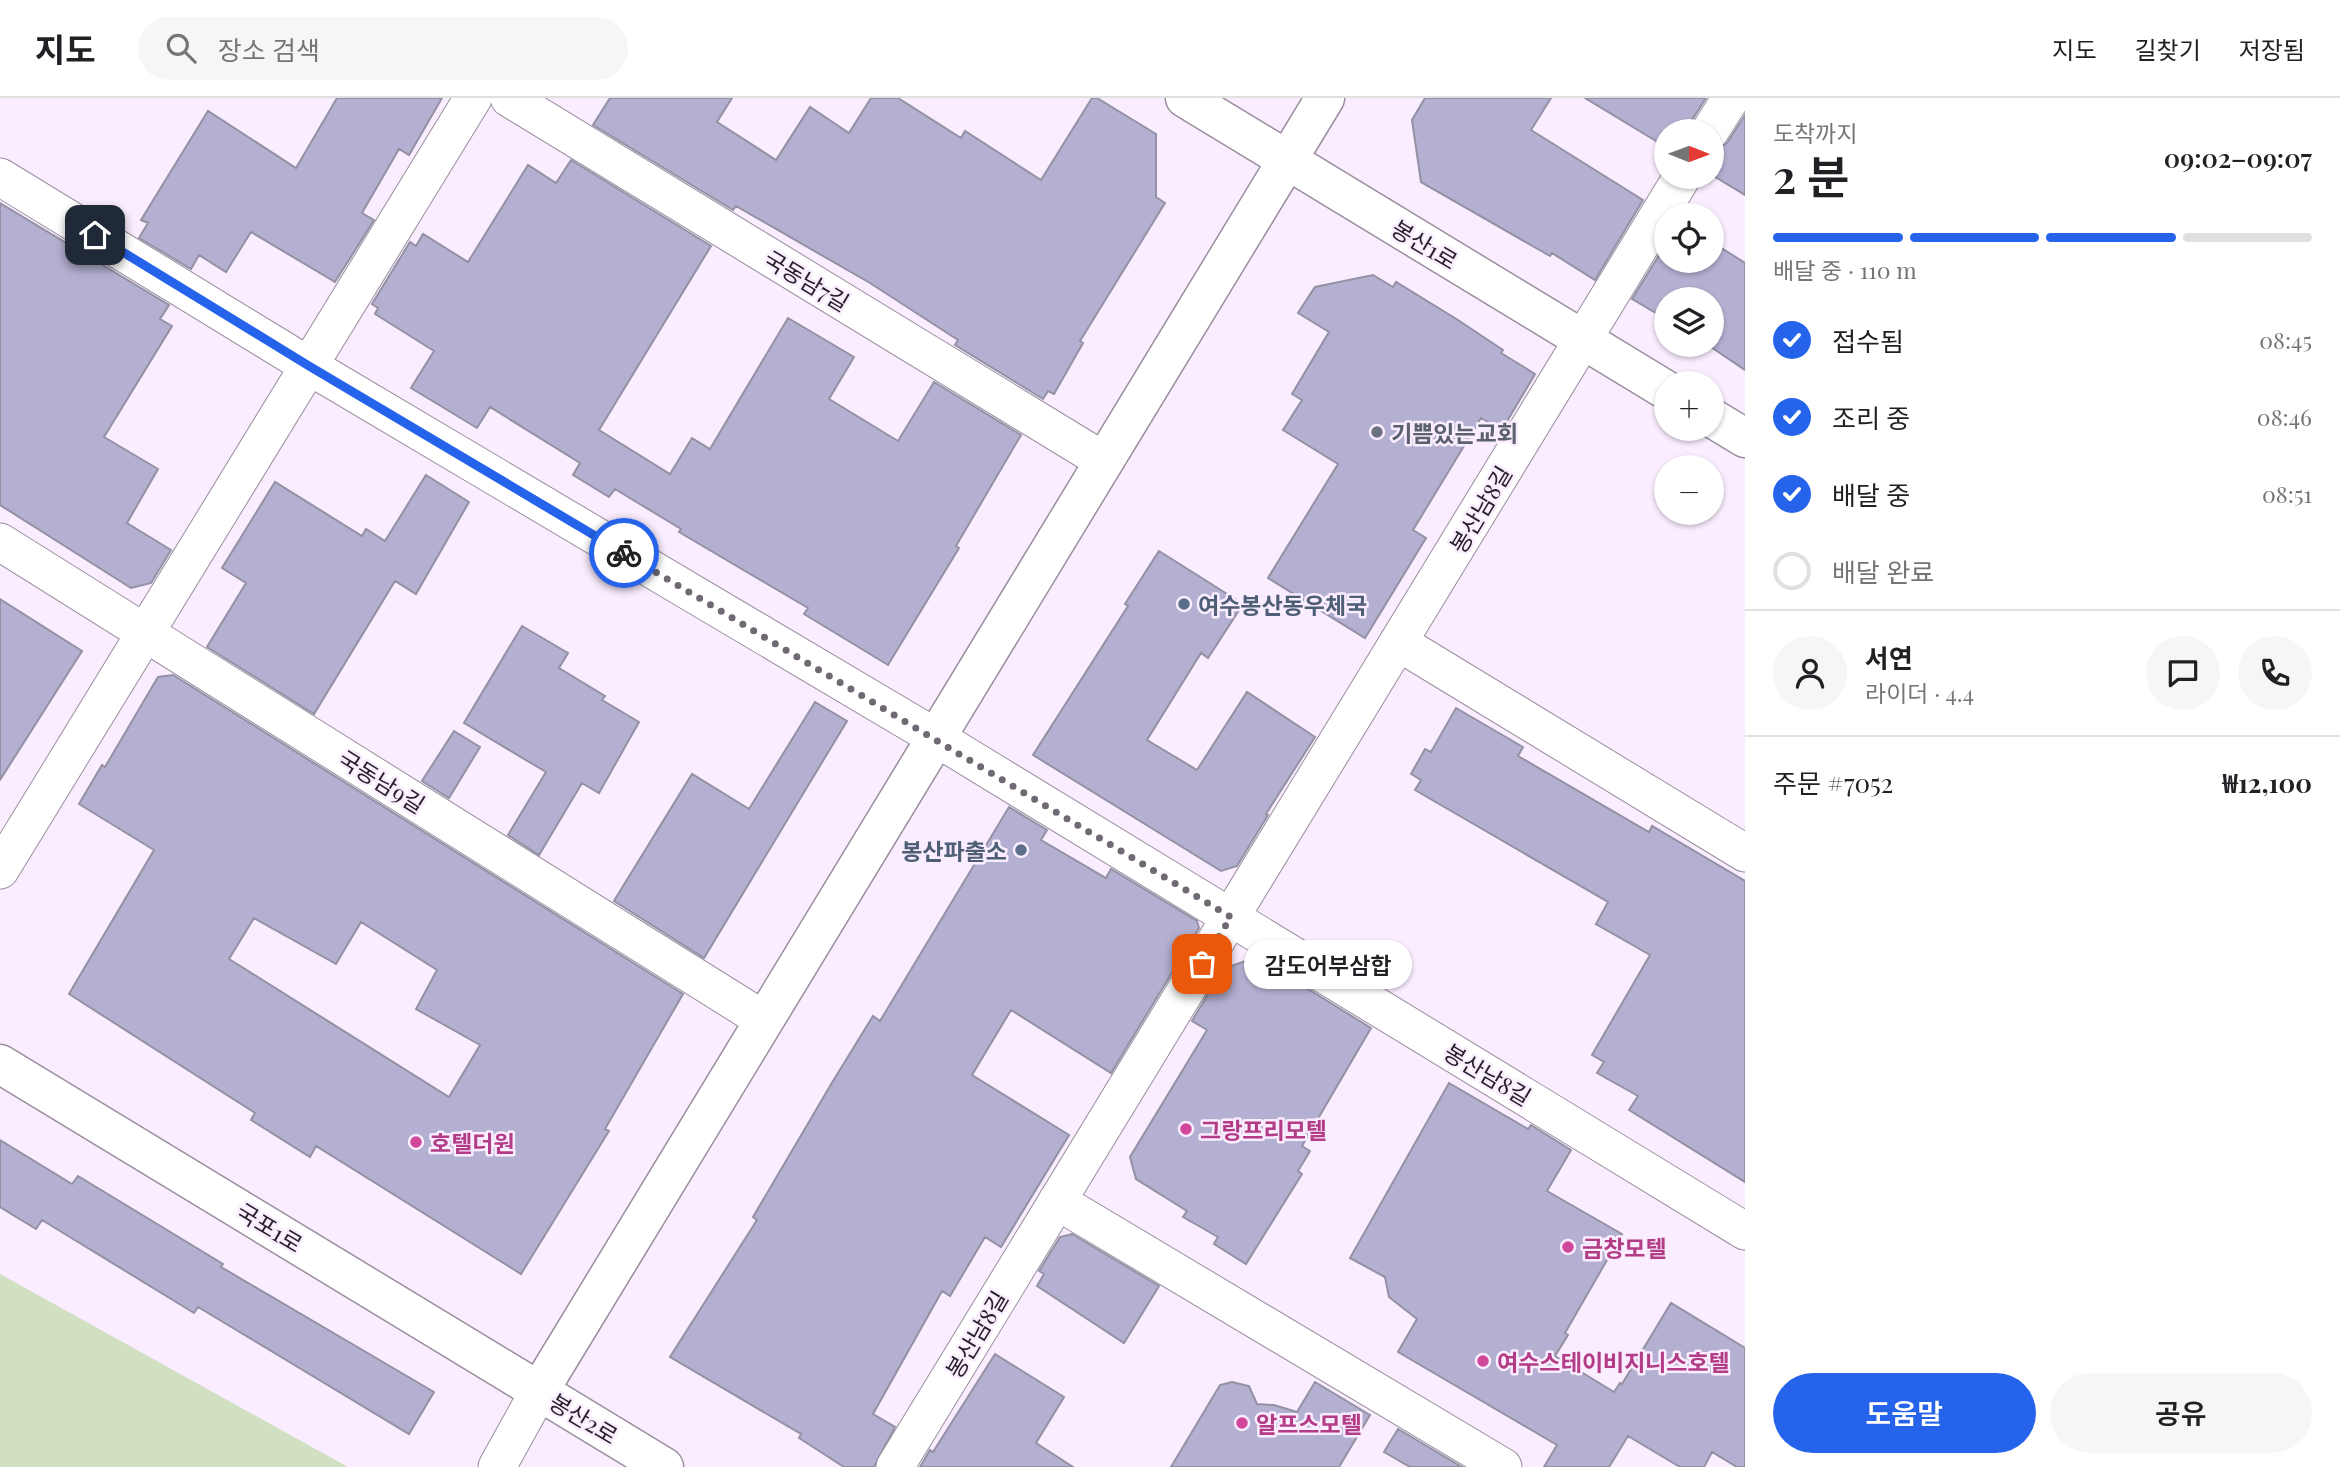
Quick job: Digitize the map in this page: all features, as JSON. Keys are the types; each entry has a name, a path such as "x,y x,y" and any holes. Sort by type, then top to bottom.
{"street":[{"path":"0,870 473,98"},
{"name":"국동남7길","path":"509,98 1104,461"},
{"name":"봉산1로","path":"1185,98 1654,383"},
{"path":"498,1467 539,1391 1325,98"},
{"path":"1718,119 1731,98"},
{"path":"0,177 309,366 935,737 1231,917"},
{"name":"봉산남8길","path":"895,1467 1675,189"},
{"path":"1724,425 1745,438"},
{"name":"국동남9길","path":"0,542 764,1020"},
{"path":"1398,642 1745,853"},
{"name":"봉산남8길","path":"1231,917 1745,1231"},
{"name":"국포1로","path":"0,1064 539,1391"},
{"path":"1057,1201 1503,1467"},
{"name":"봉산2로","path":"539,1391 664,1467"}],"green space":[{"path":"0,1274 348,1467 0,1467"}],"building":[{"path":"337,98 442,98 409,155 399,149 362,213 374,220 335,282 251,232 226,272 199,255 191,269 139,238 148,223 141,220 208,111 296,168"},
{"path":"610,98 732,98 717,122 776,160 810,107 849,133 871,98 898,98 961,138 965,131 1041,180 1092,98 1097,98 1156,134 1156,197 1165,203 1080,341 1083,343 1054,394 1048,391 1043,399 955,345 958,340 870,283 736,206 733,210 593,125"},
{"path":"1425,98 1551,98 1531,130 1643,200 1595,280 1552,253 1550,256 1421,182 1412,120"},
{"path":"1585,98 1706,98 1693,119 1654,119 1654,140"},
{"path":"1745,115 1745,195 1724,182 1724,145"},
{"path":"571,160 711,246 599,430 670,474 692,438 710,449 788,318 854,357 829,399 898,441 934,382 1021,435 956,546 959,548 888,665 804,614 808,608 679,532 681,529 615,489 609,497 573,475 580,463 490,407 477,428 411,388 434,351 375,314 378,308 372,304 410,242 416,246 423,234 468,262 528,165 556,183"},
{"path":"0,203 169,305 160,319 172,326 104,437 158,469 127,523 171,550 151,583 131,588 0,505"},
{"path":"1724,250 1745,263 1745,370 1724,356 1724,287 1654,287 1654,312 1632,299 1654,263 1654,273 1724,273"},
{"path":"1373,275 1393,287 1396,282 1458,320 1503,350 1501,353 1535,374 1502,430 1481,418 1413,530 1426,538 1365,638 1268,578 1338,464 1283,430 1302,400 1292,394 1329,332 1298,313 1315,287"},
{"path":"426,475 469,502 416,594 395,581 314,714 207,647 246,583 222,568 275,482 362,536 366,529 385,541"},
{"path":"1159,551 1243,604 1208,658 1201,653 1147,740 1197,770 1247,692 1315,737 1237,866 1221,871 1033,755 1128,606 1125,604"},
{"path":"0,599 82,651 0,780"},
{"path":"522,626 568,653 559,668 605,696 602,700 639,722 599,793 582,783 539,855 508,835 546,772 464,723"},
{"path":"173,675 683,994 605,1129 609,1131 521,1274 316,1146 310,1157 251,1120 255,1113 69,994 154,850 79,804 102,765 105,767 158,677","holes":["254,918 336,964 361,922 437,970 416,1009 480,1045 449,1097 229,959"]},
{"path":"815,702 847,721 704,958 614,901 692,774 749,809"},
{"path":"1456,708 1523,747 1518,756 1649,832 1652,826 1745,881 1745,1182 1629,1110 1638,1096 1597,1073 1604,1062 1592,1055 1650,955 1596,924 1608,902 1415,790 1421,780 1411,774 1425,749 1431,752"},
{"path":"454,731 480,747 449,798 422,781"},
{"path":"1009,807 1047,830 1041,840 1106,878 1111,869 1197,921 1199,928 1111,1073 1011,1010 972,1075 1069,1135 1001,1247 985,1237 950,1296 942,1291 873,1414 895,1427 874,1467 844,1467 799,1438 801,1434 670,1357 757,1220 753,1217 873,1016 880,1021"},
{"path":"1256,957 1371,1028 1302,1146 1310,1151 1298,1171 1302,1174 1246,1264 1214,1244 1218,1237 1183,1217 1187,1211 1136,1179 1130,1157 1207,1030 1192,1021 1223,969"},
{"path":"1449,1083 1528,1129 1531,1125 1571,1150 1547,1191 1622,1234 1565,1333 1568,1335 1555,1356 1614,1392 1620,1383 1622,1384 1671,1303 1745,1348 1745,1467 1737,1467 1712,1452 1704,1467 1680,1467 1628,1436 1609,1467 1544,1467 1557,1445 1398,1352 1417,1319 1389,1297 1385,1277 1350,1258"},
{"path":"0,1140 72,1184 78,1176 223,1264 221,1267 434,1392 409,1434 198,1307 194,1313 42,1220 36,1229 0,1207"},
{"path":"1072,1234 1159,1286 1124,1343 1037,1286 1044,1274 1039,1271 1060,1237"},
{"path":"995,1354 1064,1397 1036,1443 1073,1467 920,1467 930,1450 933,1452"},
{"path":"1232,1382 1249,1386 1257,1404 1274,1405 1297,1412 1315,1382 1370,1415 1339,1467 1171,1467 1220,1385"},
{"path":"1398,1429 1462,1467 1410,1467 1384,1452"}],"way so far":[{"path":"624,553 935,737 1231,917 1202,964"}],"place":[{"name":"기쁨있는교회","path":"1377,432"},
{"name":"여수봉산동우체국","path":"1184,604"},
{"name":"봉산파출소","path":"1021,850"},
{"name":"감도어부삼합","path":"1202,964"},
{"name":"그랑프리모텔","path":"1186,1129"},
{"name":"호텔더원","path":"416,1142"},
{"name":"금창모텔","path":"1568,1247"},
{"name":"여수스테이비지니스호텔","path":"1483,1361"},
{"name":"알프스모텔","path":"1242,1423"}],"route":[{"path":"95,235 624,553"}]}
